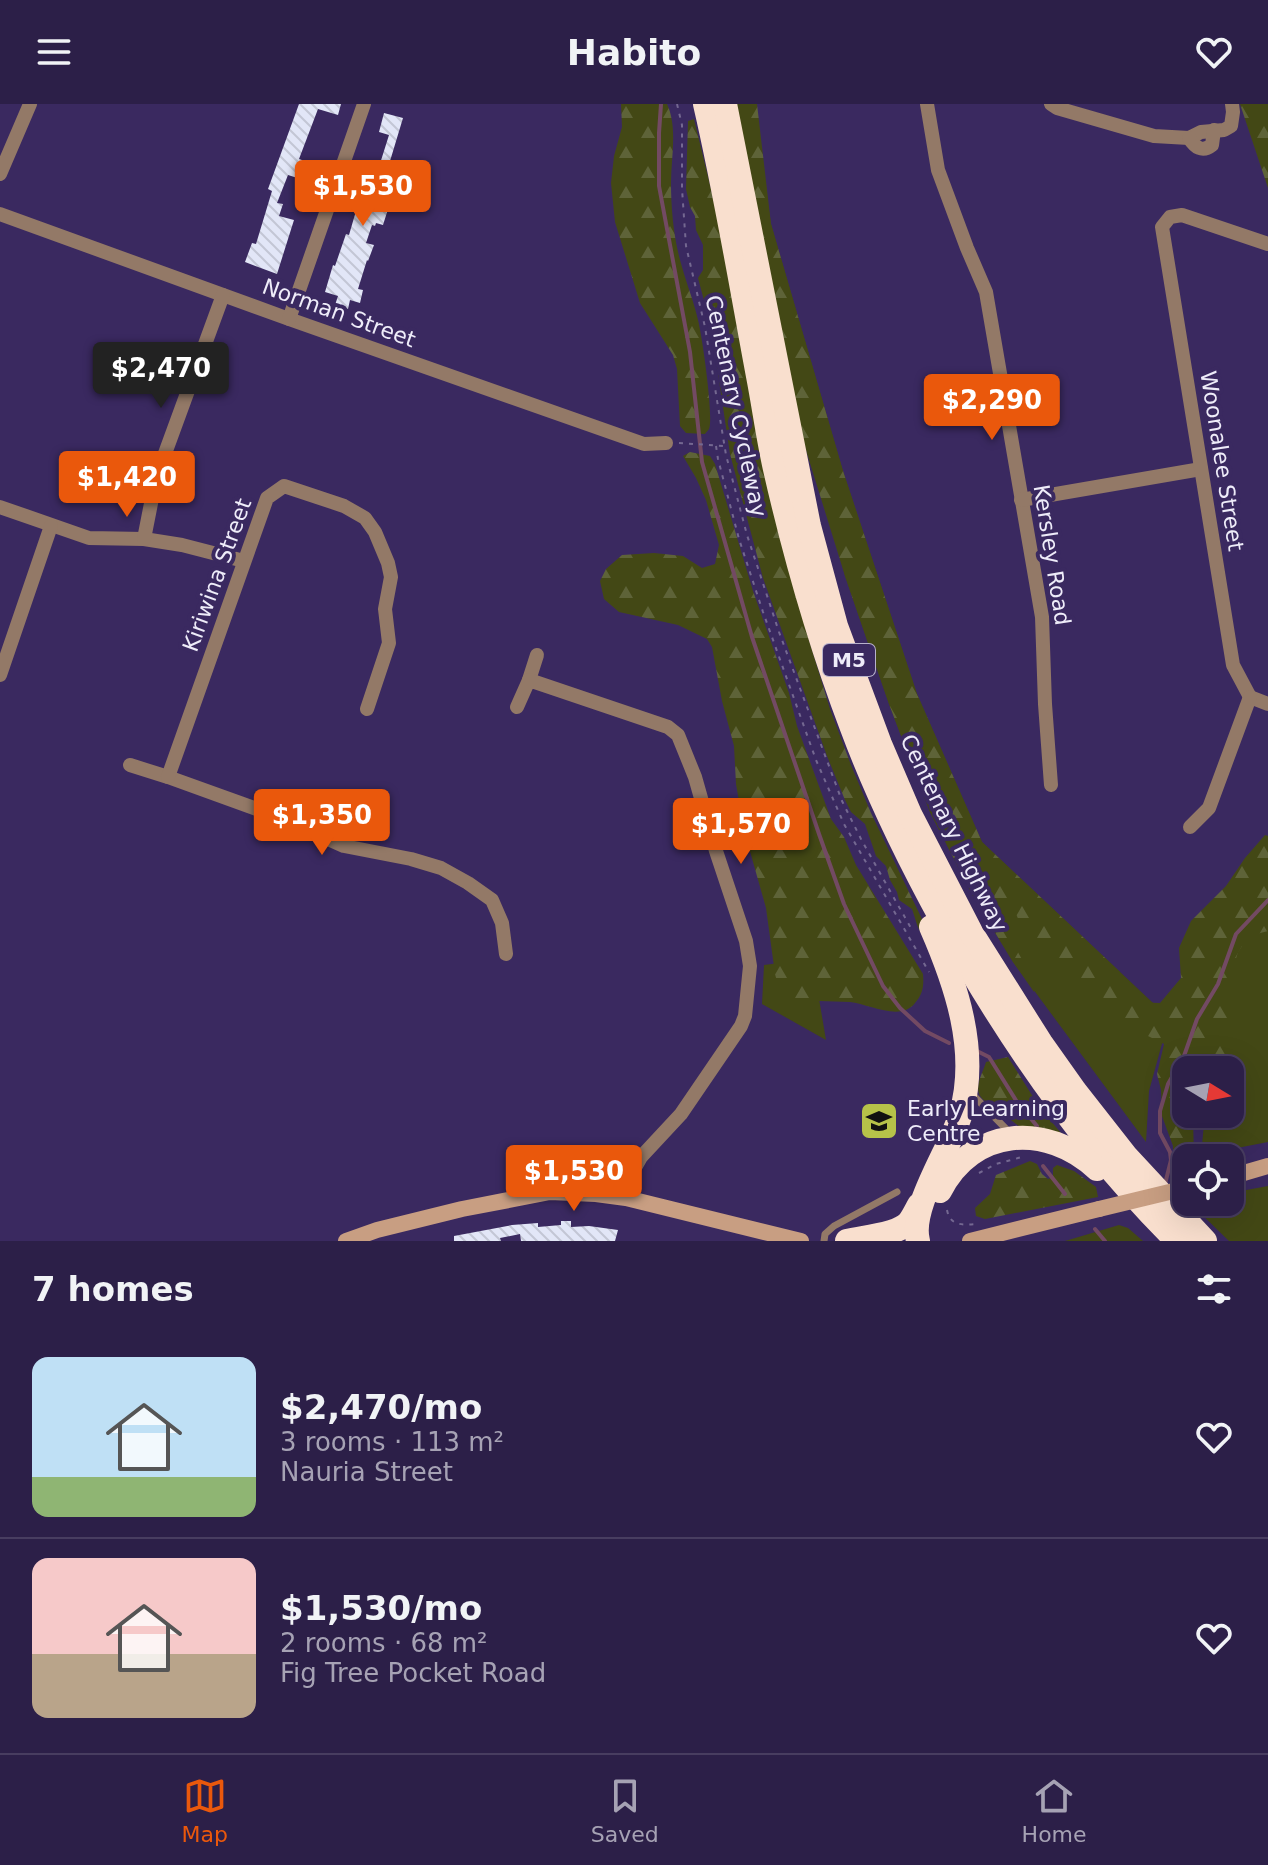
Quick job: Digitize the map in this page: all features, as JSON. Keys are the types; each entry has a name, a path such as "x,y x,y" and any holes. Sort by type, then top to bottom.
{"highway":[{"name":"Centenary Highway","path":"705,104 775,468 809,599 852,729 919,878 1004,1025 1073,1122 1120,1181 1153,1200"},
{"name":"Centenary Highway","path":"725,104 809,526 836,626 880,744 942,877 1005,987 1175,1230 1205,1241"},
{"path":"847,1241 901,1228 908,1223 951,1140 966,1088 964,1029 960,1009 950,973 922,908 919,878"},
{"path":"930,1241 938,1194 964,1159 985,1145 1018,1147 1045,1140 1065,1146 1099,1172 1120,1181"},
{"path":"918,1241 916,1228 928,1189"}],"main road":[{"path":"1244,1174 1268,1169"},
{"path":"970,1241 1172,1191"},
{"path":"346,1241 462,1209 550,1192 626,1198 799,1241"}],"street":[{"path":"0,174 30,104"},
{"path":"289,319 364,104"},
{"name":"Kersley Road","path":"927,104 938,170 986,292 1042,617 1051,785"},
{"path":"1051,104 1154,136 1189,138 1195,147 1202,149 1212,145 1214,130 1231,126 1232,104"},
{"name":"Norman Street","path":"0,214 644,444 666,443"},
{"name":"Woonalee Street","path":"1250,697 1233,665 1162,227 1170,217 1182,215 1268,244"},
{"path":"144,539 156,478 223,295"},
{"path":"1021,500 1201,469"},
{"name":"Kiriwina Street","path":"168,777 267,498 284,486 344,506 365,518 375,532 388,563 391,577 386,601 390,636 367,709"},
{"path":"0,507 89,538 144,539 244,561"},
{"path":"0,675 51,526"},
{"path":"517,707 537,655"},
{"path":"529,680 668,727 678,735 695,777 750,960 745,1016 741,1026 681,1114 641,1157 633,1171 626,1198"},
{"path":"1190,827 1209,808 1250,697 1268,704"},
{"path":"130,765 279,817 344,846 441,868 492,900 502,923 506,954"}],"lane":[{"path":"966,1088 1018,1147"},
{"path":"824,1241 825,1234 834,1226 897,1192"}],"path":[{"name":"Centenary Cycleway","path":"677,104 682,125 686,246 705,327 725,446 739,506 760,579 824,757 862,841 913,932"},
{"name":"Centenary Cycleway","path":"683,443 725,446"},
{"path":"716,446 739,539 816,760 844,824 930,974"},
{"path":"974,1176 1018,1147"},
{"path":"948,1205 948,1215 954,1222 963,1225 980,1223"}],"green space":[{"path":"621,104 667,104 670,113 674,225 679,257 696,313 707,376 710,422 705,434 686,433 680,426 677,369 673,355 640,303 615,222 611,183 622,127"},
{"path":"733,104 757,104 771,224 843,471 917,694 982,842 1120,972 1119,987 1138,999 1160,1003 1181,978 1179,948 1191,921 1226,886 1265,835 1268,836 1268,931 1249,936 1238,952 1228,984 1235,1025 1232,1056 1172,1056 1172,1128 1193,1128 1194,1144 1172,1144 1162,1116 1157,1074 1164,1044 1148,1036 1110,1006 1098,991 1076,985 1058,969 1043,962 1031,950 1014,909 1002,900 1000,920 1038,981 1034,992 974,898 930,812 889,704 805,447"},
{"path":"753,104 771,224 843,471 917,694 982,842 1169,1018 1149,1091 1146,1142 1013,962 974,898 930,812 889,704 845,576 751,208"},
{"path":"1240,104 1268,104 1268,188"},
{"path":"694,119 806,630 851,765 934,944 921,933 912,909 899,900 886,866 876,856 865,824 851,812 845,800 763,578 730,454 711,327 698,278 703,270 703,245 686,189 688,121"},
{"path":"690,452 710,456 715,464 797,726 831,819 923,974 918,1000 902,1011 893,1012 850,1002 788,1000 779,989 766,908 744,830 736,784 734,746 712,647 707,639 678,625 619,612 604,599 600,581 606,569 622,555 654,553 683,556 702,568 715,564 719,545 706,500 683,456"},
{"path":"1268,863 1268,1142 1244,1147 1244,1144 1202,1144 1204,1128 1244,1128 1244,1056 1210,1056 1218,984"},
{"path":"795,961 815,975 826,1040 762,1004 764,965"},
{"path":"1008,1057 1040,1108 1061,1133 1020,1127 1007,1117 1005,1107 991,1104 980,1096 978,1085 986,1062"},
{"path":"1030,1161 1037,1164 1048,1179 1053,1177 1053,1168 1057,1165 1074,1171 1096,1187 1098,1197 985,1219 976,1216 975,1208 990,1194 996,1175"},
{"path":"1268,1186 1268,1241 1229,1241 1203,1216 1244,1216 1244,1190"},
{"path":"1119,1225 1128,1228 1143,1241 1065,1241"}],"building":[{"path":"299,104 341,104 338,115 318,109 299,159 316,165 310,182 288,175 277,203 283,204 279,216 294,220 277,274 245,262 252,243 256,244 272,191 268,189"},
{"path":"384,113 403,118 381,191 386,193 383,204 389,206 383,225 372,225 366,243 374,245 358,289 363,290 360,303 350,300 348,309 335,305 338,296 325,292 346,234 349,235 358,204 366,207 372,189 389,135 379,132"},
{"path":"561,1221 571,1221 571,1227 618,1230 615,1241 521,1241 520,1234 500,1238 501,1241 454,1241 454,1236 512,1225 538,1223 538,1227 561,1225"}],"waterway":[{"path":"661,104 659,186 690,352 702,462 752,637 844,904 883,986 900,1008 925,1031 949,1043"},
{"path":"1165,1184 1171,1160 1160,1133 1160,1111 1168,1084 1184,1056 1197,1019 1218,984 1236,934 1268,900"},
{"path":"977,1051 989,1057 1017,1102 1037,1126"},
{"path":"1043,1166 1065,1194"},
{"path":"1095,1229 1105,1241"}],"place":[{"name":"Early Learning Centre","path":"879,1121"}]}
